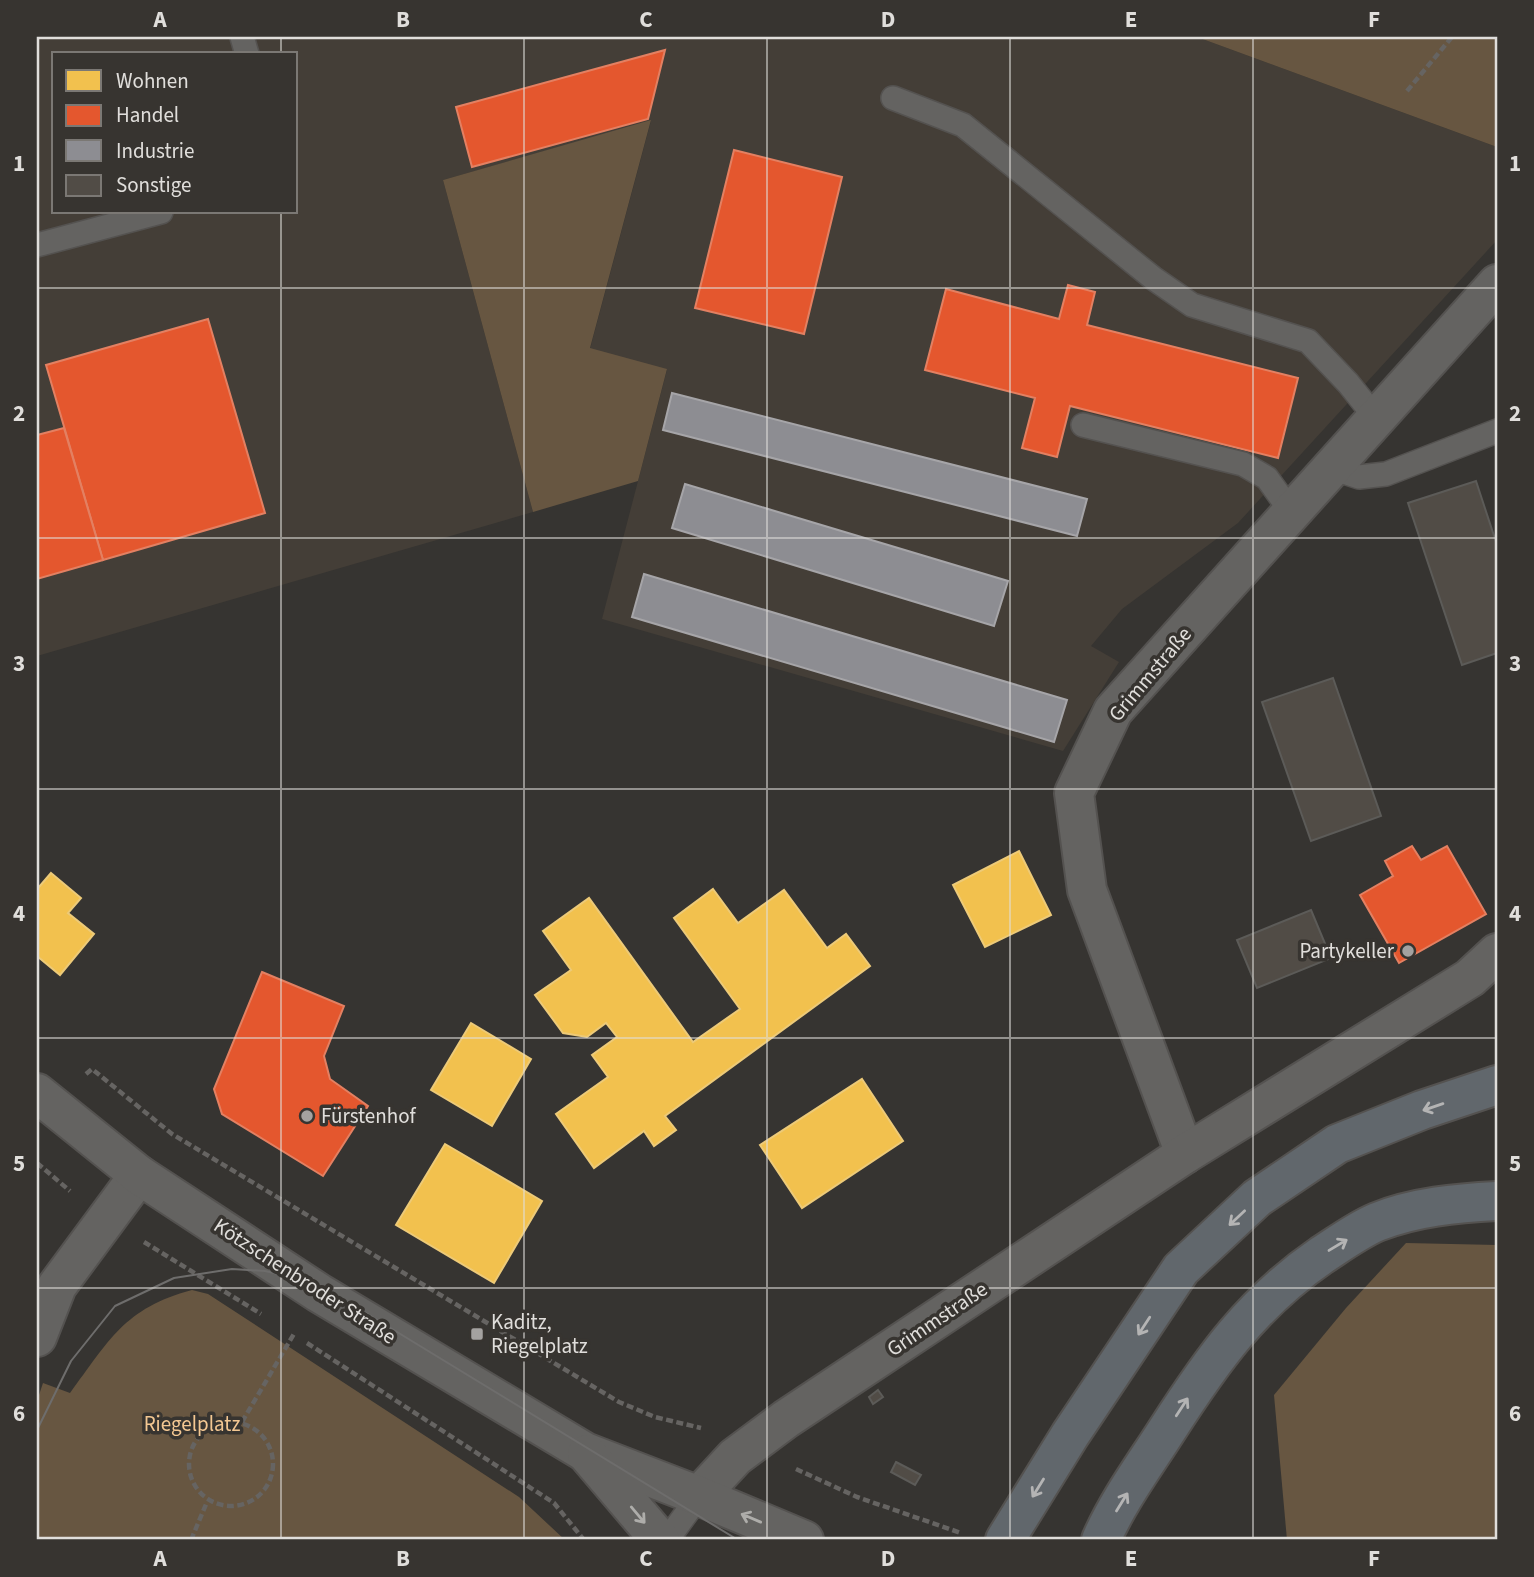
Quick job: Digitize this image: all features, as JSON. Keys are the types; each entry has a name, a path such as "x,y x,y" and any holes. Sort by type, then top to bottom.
{"highway":[{"path":"1005,1540 1070,1435 1181,1269 1257,1198 1337,1144 1422,1110 1497,1085"},
{"path":"1101,1540 1108,1524 1200,1378 1229,1339 1261,1304 1297,1273 1335,1246 1376,1223 1420,1209 1497,1202"}],"street":[{"name":"Grimmstraße","path":"1185,1154 1087,890 1074,793 1114,711 1497,284"},
{"name":"Grimmstraße","path":"699,1496 735,1457 786,1419 1185,1154 1470,978 1497,953"},
{"name":"Kötzschenbroder Straße","path":"44,1099 139,1175 319,1293 586,1452 804,1540"},
{"path":"37,1337 57,1286 139,1175"},
{"name":"Kötzschenbroder Straße","path":"586,1452 660,1540"}],"lane":[{"path":"893,98 963,125 1142,269 1192,305 1307,341 1348,383 1376,418"},
{"path":"37,246 154,214"},
{"path":"1083,425 1243,464 1267,478 1292,513"},
{"path":"1332,468 1359,477 1386,474 1497,431"},
{"path":"667,1540 699,1496"}],"path":[{"path":"1407,91 1452,37"},
{"path":"44,1099 92,1069 172,1133 618,1402 655,1418 695,1425"},
{"path":"105,1220 185,1265 262,1314"},
{"path":"242,1422 319,1293"},
{"path":"283,1328 554,1503 584,1540"},
{"path":"219,1422 242,1422 258,1432 273,1454 271,1481 256,1500 234,1508 207,1502 189,1478 188,1456 199,1435 219,1422"},
{"path":"800,1471 857,1497 960,1532"},
{"path":"191,1540 207,1502"}],"shaded area":[{"path":"37,37 1197,37 1497,147 1497,240 1238,523 1122,609 1091,646 1119,662 1063,751 602,619 667,370 590,349 651,121 443,180 533,512 37,656"}],"green space":[{"path":"1197,37 1497,37 1497,147"},
{"path":"651,120 590,348 667,369 638,481 533,512 443,180"},
{"path":"1406,1243 1497,1245 1497,1540 1287,1540 1274,1395 1346,1308"},
{"name":"Riegelplatz","path":"192,1290 208,1294 519,1497 565,1540 37,1540 37,1401 43,1383 70,1393 108,1342 134,1317 169,1297"}],"building: Wohnen":[{"path":"1019,851 1051,915 985,947 953,885"},
{"path":"51,873 81,898 68,913 94,934 60,975 37,956 37,885 39,887"},
{"path":"713,889 738,923 784,890 827,948 846,934 870,966 665,1116 676,1130 654,1146 644,1131 594,1168 556,1114 608,1077 592,1055 617,1037 606,1023 587,1037 563,1033 535,995 571,970 543,931 589,898 693,1042 740,1009 674,918"},
{"path":"471,1023 531,1059 492,1126 431,1090"},
{"path":"862,1079 903,1141 802,1208 760,1145"},
{"path":"445,1144 542,1201 494,1283 396,1225"}],"building: Handel":[{"path":"665,50 648,119 472,167 456,107"},
{"path":"734,150 842,177 804,334 695,308"},
{"path":"1068,285 1095,292 1087,325 1298,378 1278,458 1070,406 1057,457 1022,448 1035,398 925,370 946,289 1059,319"},
{"path":"208,319 265,513 103,560 46,365"},
{"path":"64,428 103,560 37,579 37,435"},
{"path":"1412,846 1421,860 1447,846 1486,914 1399,963 1360,895 1393,876 1385,861"},
{"path":"262,972 344,1006 324,1056 330,1079 368,1106 323,1176 222,1114 214,1089"}],"building: Industrie":[{"path":"672,393 1087,499 1077,536 663,430"},
{"path":"685,484 1008,581 994,626 672,528"},
{"path":"644,574 1067,700 1054,742 632,617"}],"building: Sonstige":[{"path":"1476,481 1497,545 1497,653 1462,665 1408,503"},
{"path":"1333,678 1381,816 1311,841 1262,702"},
{"path":"1311,910 1331,958 1257,988 1237,940"},
{"path":"878,1390 883,1397 873,1404 869,1397"},
{"path":"896,1462 921,1475 915,1485 891,1472"}],"tram line":[{"path":"37,1430 71,1361 115,1306 174,1278 232,1269 265,1271 296,1278 322,1288 361,1310 738,1540"}],"place":[{"name":"Partykeller","path":"1408,951"},
{"name":"Fürstenhof","path":"307,1116"},
{"name":"Kaditz, Riegelplatz","path":"477,1334"}]}
